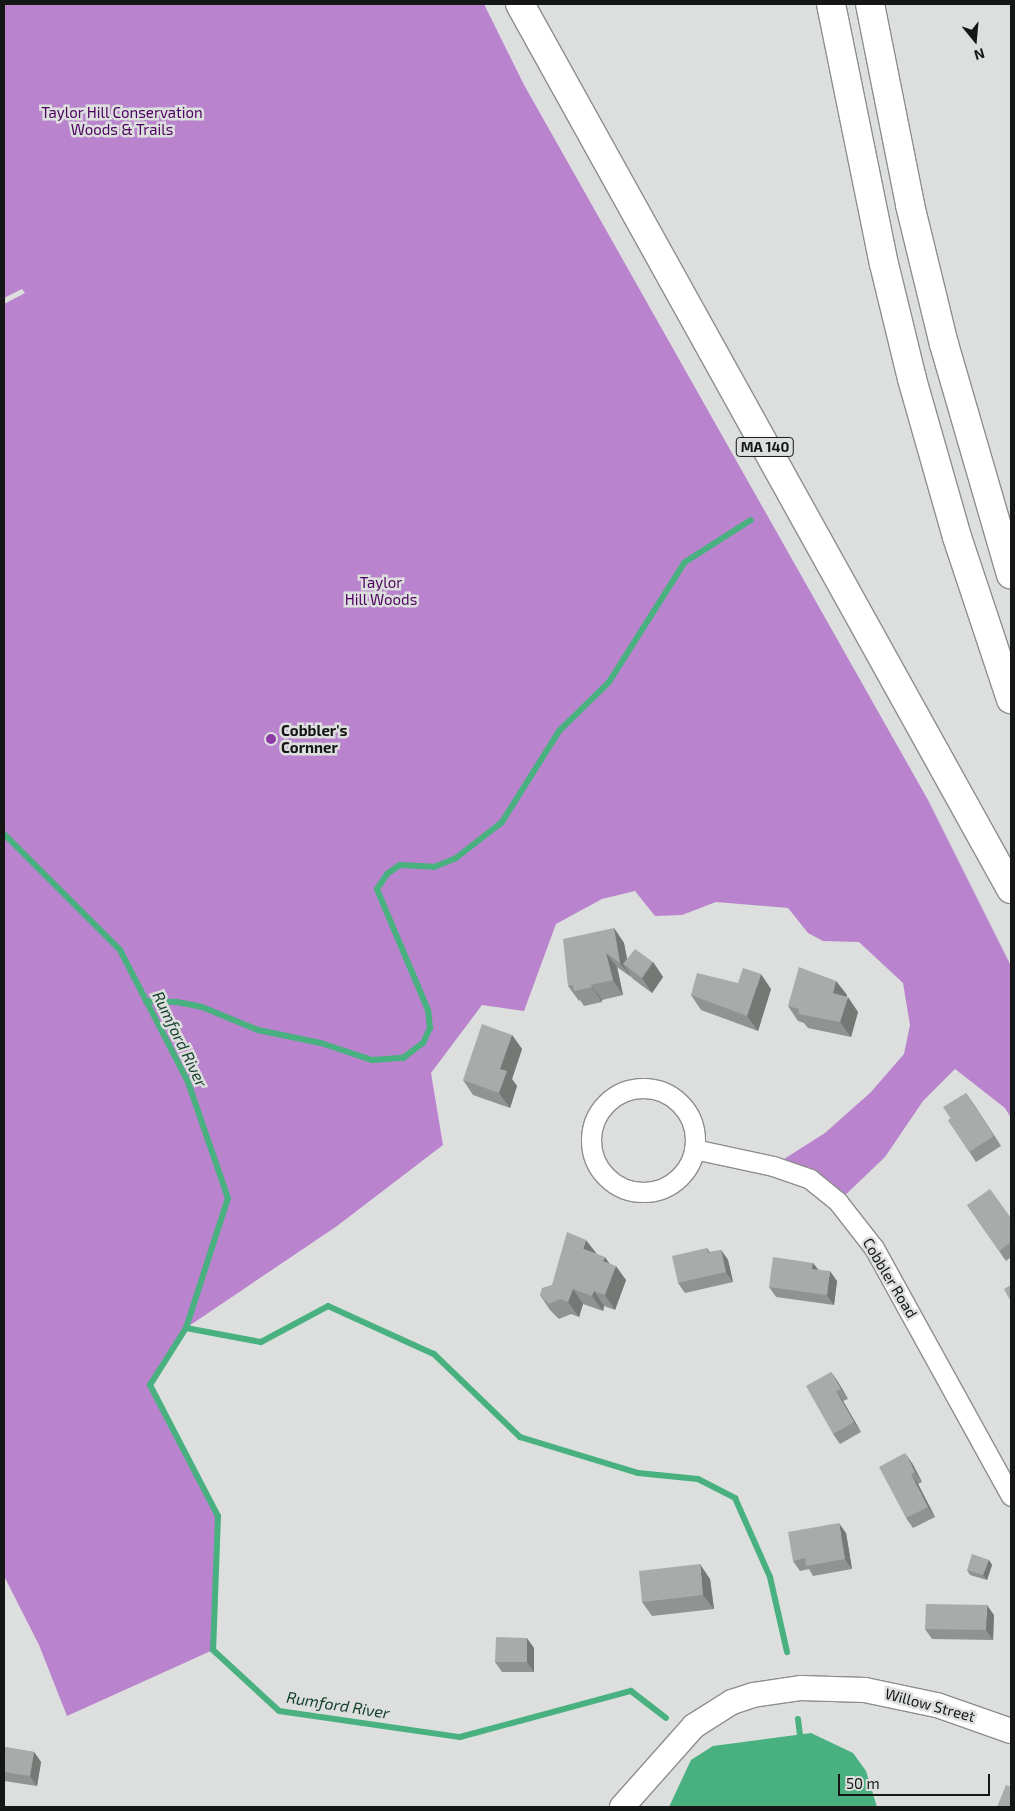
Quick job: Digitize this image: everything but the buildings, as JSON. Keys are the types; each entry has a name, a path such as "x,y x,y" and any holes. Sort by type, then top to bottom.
{"highway":[{"name":"MA 140","path":"520,4 1011,889"},
{"path":"830,4 884,264 912,380 957,537 1011,699"},
{"path":"870,4 926,270 1011,574"}],"street":[{"path":"638,1088 660,1090 685,1109 694,1128 694,1149 686,1168 671,1183 652,1190 631,1190 612,1182 598,1167 591,1147 592,1127 602,1108 618,1094 638,1088"},
{"name":"Cobbler Road","path":"694,1149 773,1166 810,1179 838,1202 874,1248 1011,1496"},
{"name":"Willow Street","path":"622,1807 694,1726 732,1702 753,1695 800,1688 865,1690 937,1705 1011,1731"}],"green space":[{"name":"Taylor Hill Woods","path":"4,4 484,4 523,83 928,800 1011,966 1011,1118 1005,1108 955,1069 923,1101 885,1157 838,1202 773,1166 825,1133 871,1092 904,1054 910,1025 903,983 859,942 823,941 808,933 788,908 716,902 682,915 655,916 635,891 602,899 556,924 524,1011 482,1005 431,1073 443,1145 337,1226 186,1328 150,1385 218,1516 213,1650 67,1716 39,1645 4,1576 4,304 25,293 22,289 4,298"}],"shaded area":[{"path":"811,1733 853,1753 866,1771 877,1807 669,1807 691,1760 713,1746"}],"waterway":[{"path":"146,1001 177,1002 202,1007 258,1030 321,1043 372,1060 403,1058 423,1043 430,1028 428,1010 377,889 387,874 400,865 434,867 456,858 502,822 559,731 609,682 685,562 751,520"},
{"name":"Rumford River","path":"4,834 120,950 188,1082 228,1198 186,1328 150,1385 218,1516 213,1650 279,1711 460,1737 631,1691 666,1718"},
{"name":"Rumford River","path":"186,1328 261,1342 328,1306 434,1354 520,1437 638,1473 698,1479 735,1498 770,1577 787,1652"},
{"name":"Rumford River","path":"798,1719 801,1742"}],"place":[{"name":"Cobbler's Cornner","path":"271,739"}],"park label":[{"name":"Taylor Hill Conservation Woods & Trails","path":"122,120"}]}
